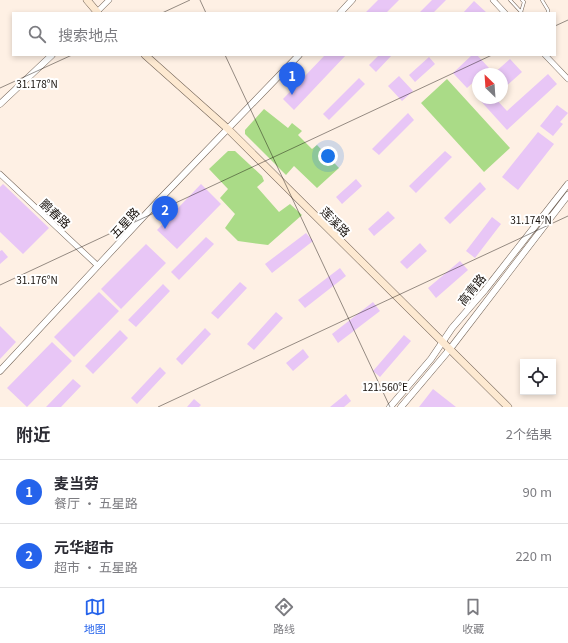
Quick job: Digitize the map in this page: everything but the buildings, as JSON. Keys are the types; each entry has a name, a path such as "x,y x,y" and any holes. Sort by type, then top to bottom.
{"main road":[{"path":"87,0 96,12"},
{"name":"莲溪路","path":"145,56 228,129 508,407"}],"street":[{"path":"98,12 109,0"},
{"path":"341,12 352,0"},
{"path":"493,0 504,12"},
{"path":"0,104 51,56"},
{"name":"五星路","path":"0,371 298,56"},
{"path":"546,56 568,79"},
{"name":"鹏春路","path":"0,174 98,266"},
{"name":"高青路","path":"390,407 430,359 568,184"},
{"name":"高青路","path":"401,407 450,349 568,195"}],"lane":[{"path":"510,0 522,12"},
{"path":"522,0 524,2 522,12"},
{"path":"542,0 548,12"}],"green space":[{"path":"447,79 510,148 484,172 421,103"},
{"path":"264,109 288,128 292,123 302,131 298,135 312,149 317,145 339,168 317,188 294,166 286,175 245,134 245,130"},
{"path":"228,151 235,151 262,176 264,181 257,187 279,212 290,204 302,215 268,245 238,241 225,228 235,214 220,198 228,189 209,169"}],"place":[{"name":"麦当劳","path":"292,95"},
{"name":"元华超市","path":"165,229"}]}
